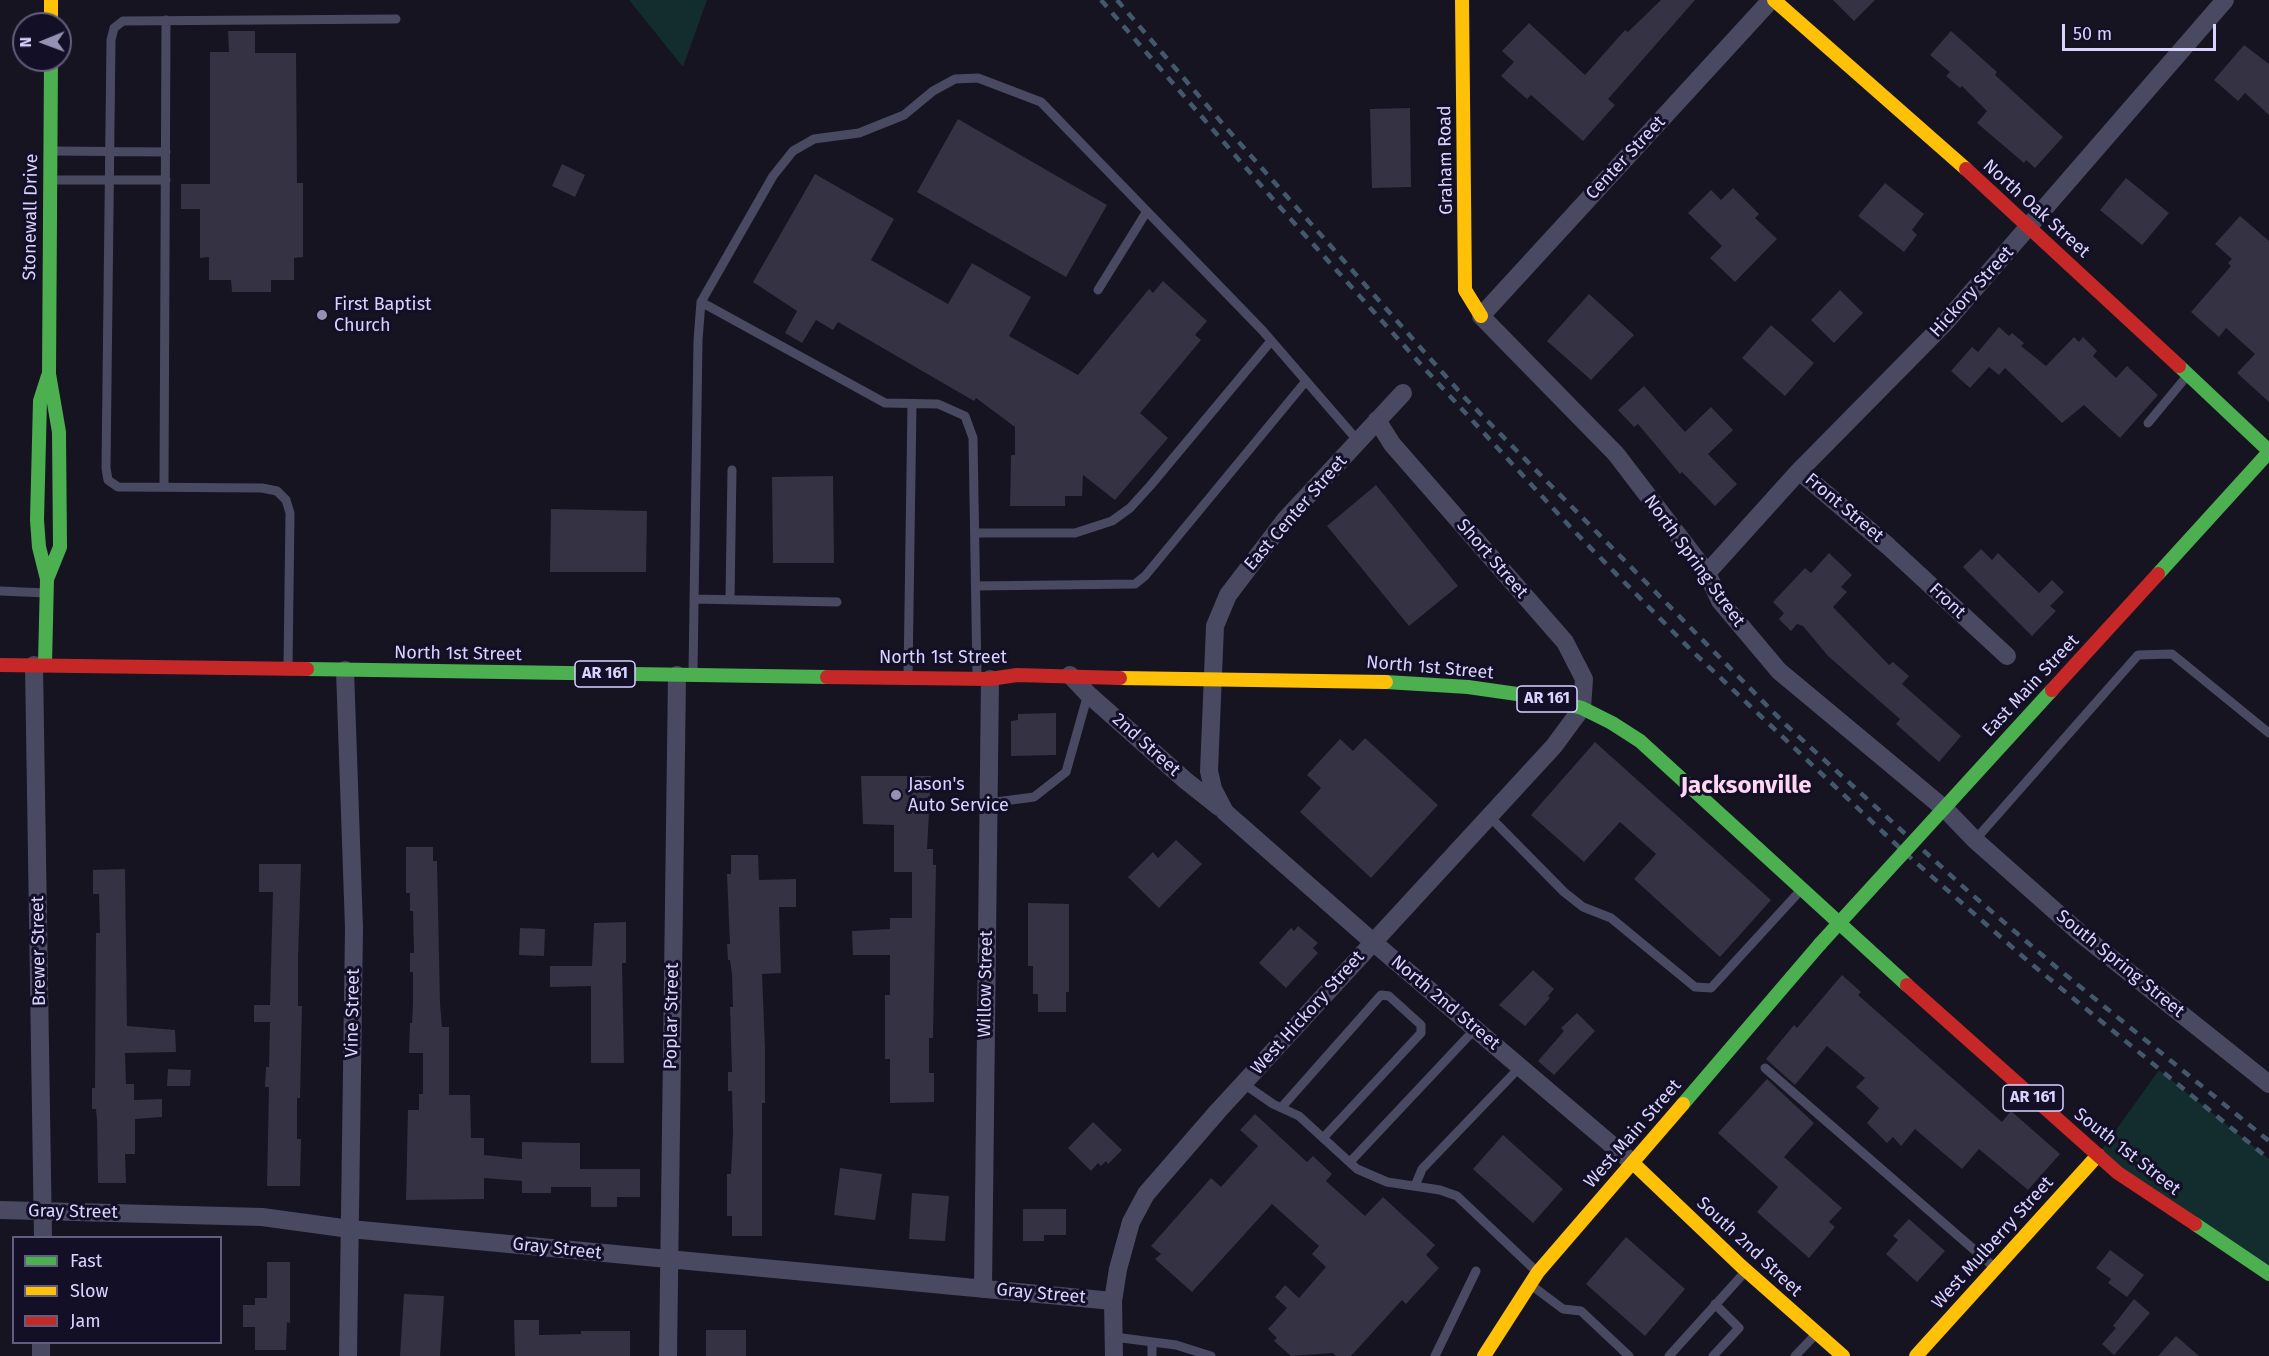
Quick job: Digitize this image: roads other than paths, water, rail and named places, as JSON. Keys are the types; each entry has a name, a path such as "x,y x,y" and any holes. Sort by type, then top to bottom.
{"main road":[{"name":"Graham Road","path":"1461,0 1465,290 1481,316"},
{"name":"North Oak Street","path":"1772,0 2031,227 2269,451"},
{"name":"Stonewall Drive","path":"39,664 47,586 60,547 58,432 56,403 49,374 51,72"},
{"name":"Stonewall Drive","path":"47,586 39,547 37,519 40,400 49,374"},
{"name":"East Main Street","path":"1820,944 2269,451"},
{"name":"North 1st Street","path":"0,665 908,676 983,679 1017,675 1070,675 1210,681 1394,681 1468,687 1545,698 1582,708 1612,723 1640,741 1814,900"},
{"name":"South 1st Street","path":"1814,900 2118,1173 2269,1274"},
{"name":"West Main Street","path":"1484,1356 1533,1278 1820,944"},
{"name":"West Mulberry Street","path":"1916,1356 2098,1155"},
{"name":"South 2nd Street","path":"1633,1163 1746,1270 1843,1356"}],"street":[{"name":"Center Street","path":"1481,316 1772,0"},
{"name":"Hickory Street","path":"1707,573 1799,471 1944,324 2031,227 2225,0"},
{"name":"North Spring Street","path":"1481,316 1616,454 1707,573 1720,601 1779,671 1946,810 1975,840"},
{"name":"East Center Street","path":"1210,681 1215,626 1228,595 1285,519 1402,393"},
{"name":"Short Street","path":"1377,420 1392,444 1565,642 1584,679 1582,708"},
{"name":"Front Street","path":"1799,471 1888,546"},
{"name":"Front","path":"1888,546 2007,656"},
{"name":"Brewer Street","path":"39,664 43,1236"},
{"name":"Vine Street","path":"345,670 354,928 348,1356"},
{"name":"Poplar Street","path":"668,1356 685,675"},
{"name":"2nd Street","path":"1070,675 1088,694 1185,780 1225,812"},
{"name":"Willow Street","path":"983,679 988,803 983,1289"},
{"name":"North 2nd Street","path":"1210,681 1209,771 1213,789 1225,812 1372,942 1633,1163"},
{"name":"West Hickory Street","path":"1114,1356 1113,1301 1118,1269 1131,1222 1146,1194 1372,942 1554,746 1582,708"},
{"name":"South Spring Street","path":"1975,840 2081,934 2269,1084"},
{"name":"Gray Street","path":"0,1210 262,1217 350,1229 1113,1301"}],"lane":[{"path":"288,669 290,513 286,500 277,491 261,488 118,487 108,480 105,468 111,40 114,28 123,21 396,19"},
{"path":"164,487 166,20"},
{"path":"685,675 694,599 698,340 701,302 773,176 793,151 814,139 859,133 904,115 933,91 955,79 978,78 1041,102 1271,341 1358,441"},
{"path":"50,151 166,152"},
{"path":"50,180 166,180"},
{"path":"1098,290 1148,211"},
{"path":"701,302 885,403 938,404 965,416 973,438 976,586 983,679"},
{"path":"975,533 1075,533 1112,521 1130,507 1150,486 1271,341"},
{"path":"2148,423 2188,375"},
{"path":"976,586 1135,584 1145,576 1306,381"},
{"path":"908,676 912,404"},
{"path":"730,599 732,470"},
{"path":"0,591 47,586"},
{"path":"694,599 837,602"},
{"path":"1975,840 2138,655 2172,654 2269,733"},
{"path":"988,803 1034,797 1066,772 1088,694"},
{"path":"1489,816 1564,892 1583,907 1611,918 1695,987 1711,988 1802,889"},
{"path":"1281,1108 1381,995 1389,996 1421,1025 1420,1033 1323,1138"},
{"path":"1350,1162 1476,1028"},
{"path":"1415,1186 1422,1169 1520,1067"},
{"path":"1765,1068 1995,1267"},
{"path":"1244,1084 1281,1108 1299,1116 1357,1169 1387,1182 1457,1196 1563,1310 1581,1311 1629,1356"},
{"path":"1669,1356 1746,1270"},
{"path":"1435,1356 1476,1271"},
{"path":"1713,1356 1739,1328 1715,1304"},
{"path":"1796,1356 1817,1333"},
{"path":"1114,1337 1152,1342 1211,1356"},
{"path":"1152,1342 1152,1356"}],"railway":[{"path":"1101,0 1278,205 1425,369 1573,530 1690,649 1904,852 2029,962 2269,1159"},
{"path":"1117,0 1222,123 1465,398 1786,725 1969,892 2056,967 2269,1141"}],"place":[{"name":"First Baptist Church","path":"322,315"},
{"name":"Jason's Auto Service","path":"896,795"}],"district":[{"name":"Jacksonville","path":"1746,786"}]}
